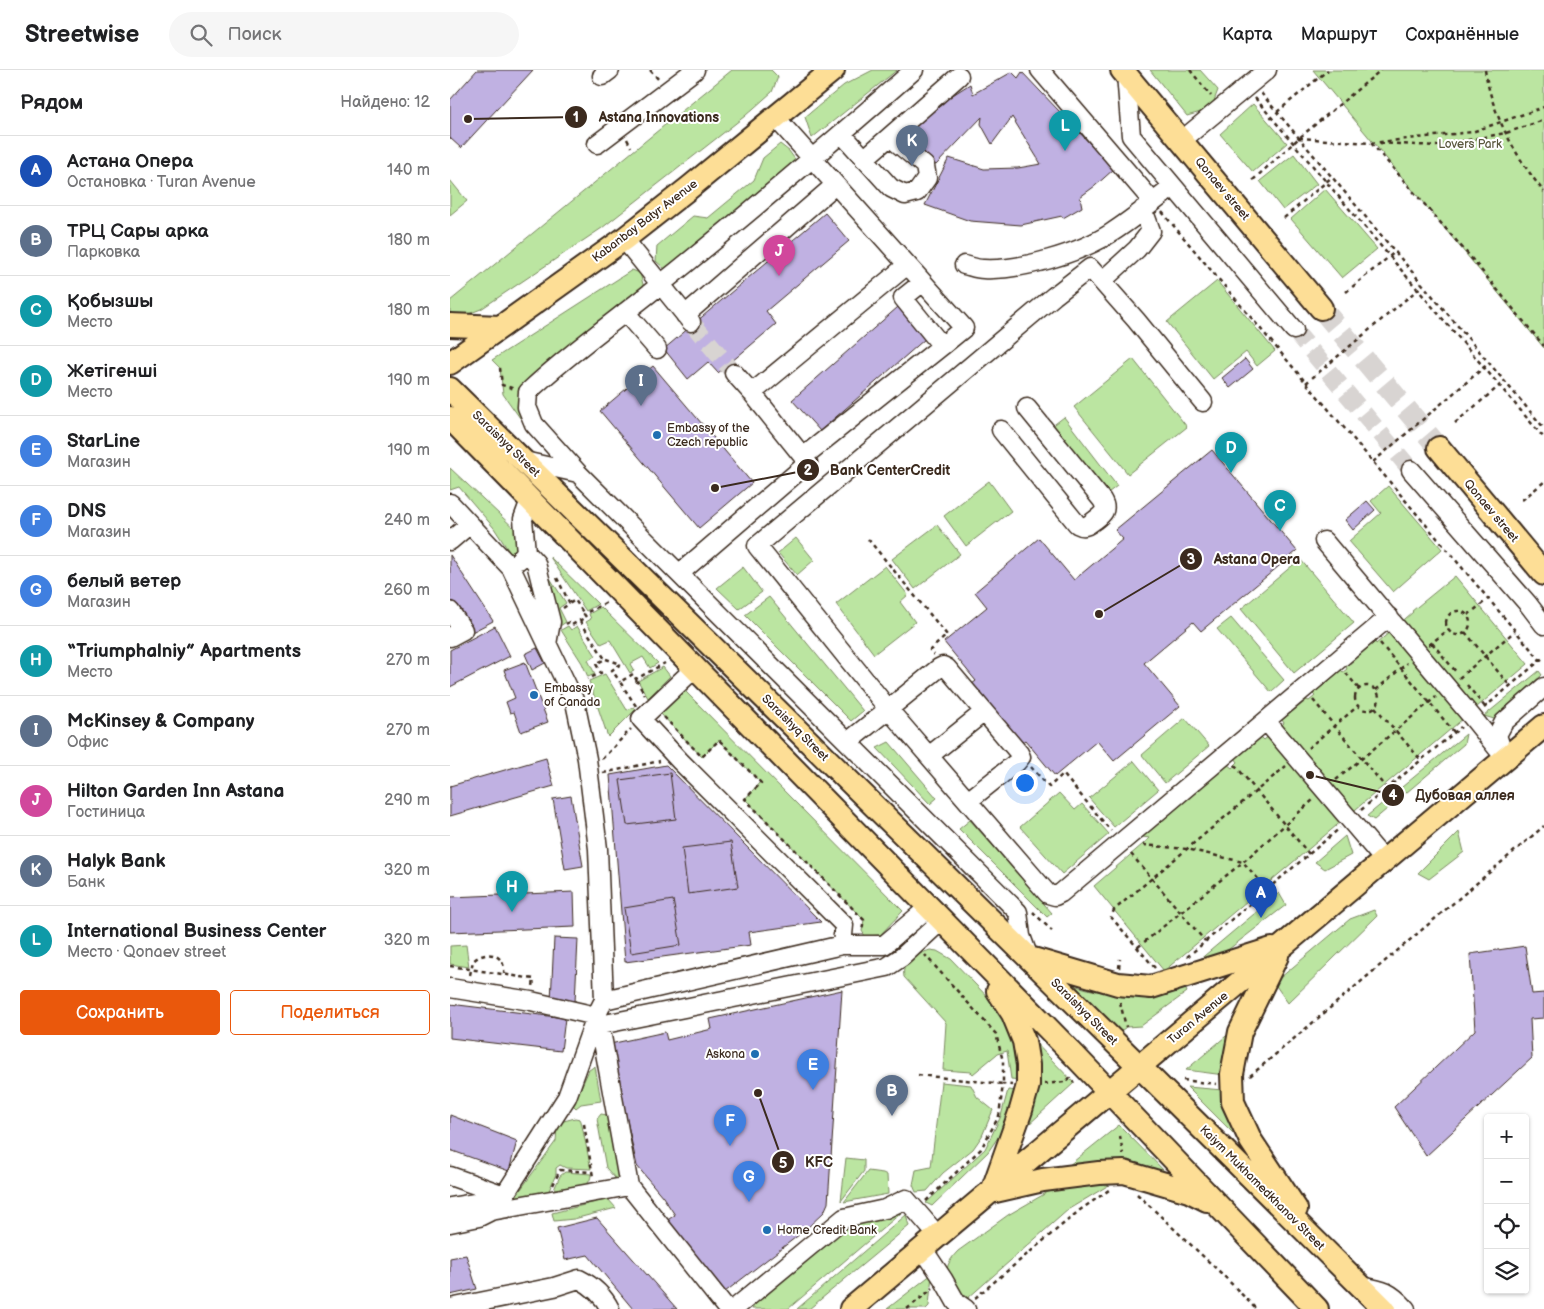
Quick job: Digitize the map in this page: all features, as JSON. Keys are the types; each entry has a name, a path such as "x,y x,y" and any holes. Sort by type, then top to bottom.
{"main road":[{"name":"Kabanbay Batyr Avenue","path":"450,363 624,239 833,71"},
{"name":"Qonaev street","path":"1122,71 1321,308"},
{"path":"450,325 501,327"},
{"name":"Saraishyq Street","path":"450,388 1140,1067"},
{"name":"Saraishyq Street","path":"450,418 1110,1093"},
{"name":"Qonaev street","path":"1438,448 1544,574"},
{"path":"1514,539 1544,558"},
{"name":"Turan Avenue","path":"851,1309 1544,726"},
{"path":"1029,958 1108,982 1151,987 1282,946"},
{"path":"1282,946 1240,1032 1232,1074 1233,1102 1251,1141 1268,1164 1317,1242"},
{"path":"974,955 1014,1014 1024,1041 1028,1065 1028,1085 1021,1110 992,1192"},
{"name":"Kaiym Mukhamedkhanov Street","path":"1140,1067 1384,1309"},
{"path":"1110,1093 1317,1309"},
{"path":"992,1192 1043,1180 1124,1172 1189,1191 1221,1208"}],"street":[{"path":"597,144 695,70"},
{"path":"914,70 813,160 660,285 555,367 528,392 527,407 534,424 578,473 849,741 1018,912 1021,936 1029,958"},
{"path":"1040,70 1148,206 1151,231 1137,250 1102,282"},
{"path":"1181,141 1220,107 1252,88 1267,70"},
{"path":"1122,71 1131,136 1294,330"},
{"path":"864,159 958,76"},
{"path":"775,117 906,266 964,328 803,457"},
{"path":"842,134 891,188 905,195 917,192 927,178 925,166 890,137"},
{"path":"624,239 688,319 835,185"},
{"path":"964,265 981,269 999,269 1022,266 1051,258 1096,241 1111,233 1173,187"},
{"path":"752,393 906,266"},
{"path":"1203,402 1136,320 1090,268 1054,296 757,546 889,710 1048,894 1055,896 1062,893 1389,618"},
{"path":"923,282 903,298 942,346"},
{"path":"625,312 657,349"},
{"path":"680,573 808,463 734,373"},
{"path":"1001,430 1077,524 1083,527 1086,526 1104,514 1106,510 1102,500 1027,408"},
{"path":"524,460 578,473"},
{"path":"1411,470 1528,604 1544,625"},
{"path":"530,500 523,519 526,552 536,562 550,625 547,644"},
{"path":"450,503 511,568 574,702 587,759 598,849 600,1008 567,1097 499,1202 479,1217 450,1223"},
{"path":"450,541 470,524"},
{"path":"1324,541 1504,758"},
{"path":"511,568 526,552"},
{"path":"450,611 463,630 450,637"},
{"path":"849,741 938,668 943,666 947,668 1020,753 1021,757 1018,762 968,801"},
{"path":"695,668 641,719 680,761 844,925 842,945"},
{"path":"1504,758 1497,735 1504,722 1544,687"},
{"path":"929,756 984,712"},
{"path":"1266,721 1384,860"},
{"path":"450,988 530,1001 600,1008 842,945 884,945 935,914"},
{"path":"727,1309 629,1186 600,1025 887,968 902,957 935,914"},
{"path":"450,1176 499,1202"},
{"path":"450,1207 629,1186"},
{"path":"734,1309 844,1218 885,1210 906,1198 931,1243 944,1279 958,1307"},
{"path":"450,1308 554,1287 579,1279 592,1285 606,1301 610,1309"},
{"path":"1360,1286 1383,1290 1393,1296 1406,1309"}],"path":[{"path":"1190,70 1220,107"},
{"path":"1277,112 1328,70"},
{"path":"1253,180 1293,143 1381,70"},
{"path":"1485,70 1487,82 1501,123 1525,168 1544,192"},
{"path":"1252,88 1277,112 1544,428"},
{"path":"1252,88 1293,143 1544,438"},
{"path":"1371,142 1472,132 1544,107"},
{"path":"1299,138 1436,146 1506,133 1544,120"},
{"path":"1371,142 1544,346"},
{"path":"1284,218 1332,177"},
{"path":"1148,206 1306,383 1540,660"},
{"path":"1346,292 1395,252"},
{"path":"1306,383 1423,285"},
{"path":"1373,462 1488,362"},
{"path":"500,368 502,385 528,392"},
{"path":"1456,423 1505,382"},
{"path":"1522,500 1544,482"},
{"path":"868,539 947,635 930,650 943,666"},
{"path":"1468,616 1488,599"},
{"path":"575,600 584,614 586,617 572,625 562,609 575,600"},
{"path":"584,614 606,602"},
{"path":"1455,611 1464,612 1468,616 1470,624 1465,632 1456,634 1448,630 1446,620 1451,613 1455,611"},
{"path":"580,620 605,659 620,664 612,670 638,710"},
{"path":"550,625 560,628 569,622"},
{"path":"1371,632 1454,732"},
{"path":"1465,632 1510,686"},
{"path":"1432,643 1460,677"},
{"path":"588,679 600,672 596,664 605,659"},
{"path":"1336,661 1360,689"},
{"path":"636,680 667,662"},
{"path":"620,682 633,674 648,700"},
{"path":"1466,684 1485,706"},
{"path":"1368,686 1376,690 1379,699 1375,707 1366,710 1358,706 1355,697 1360,689 1368,686"},
{"path":"1304,689 1387,789"},
{"path":"1138,947 1111,917 1112,913 1358,706"},
{"path":"1375,707 1421,760"},
{"path":"660,713 702,756 719,740 761,783 745,799 864,920 862,931 865,936"},
{"path":"599,762 632,728 633,732"},
{"path":"1226,754 1309,854"},
{"path":"602,773 661,761 655,755"},
{"path":"1021,757 1049,787 1063,774 1205,941"},
{"path":"1249,1077 1544,826"},
{"path":"1121,843 1186,849 1243,862 1267,889"},
{"path":"470,979 473,961 478,957 492,954 502,962 504,974"},
{"path":"924,954 996,1034 1003,1062 1003,1084 999,1116 981,1149 926,1201"},
{"path":"450,966 534,979 530,1001"},
{"path":"1119,994 1126,1027"},
{"path":"918,1075 1020,1085"},
{"path":"1043,1084 1065,1082 1070,1078 1074,1083"},
{"path":"1183,1080 1218,1084"},
{"path":"584,1124 593,1172 592,1184"},
{"path":"1120,1136 1124,1162"},
{"path":"550,1191 560,1170 593,1172"},
{"path":"958,1307 1080,1210 1116,1186"},
{"path":"1133,1191 1222,1274 1256,1309"},
{"path":"907,1309 944,1279"}],"green space":[{"path":"732,70 771,70 778,77 772,92 745,116 602,228 481,309 466,315 450,318 450,301"},
{"path":"873,70 897,70 812,138 805,117 844,85"},
{"path":"1150,70 1200,70 1218,90 1211,109 1187,116"},
{"name":"Lovers Park","path":"1313,70 1544,70 1544,348"},
{"path":"1253,104 1287,143 1253,172 1220,134"},
{"path":"780,144 789,151 797,162 665,269 656,261 657,246 693,216 708,218 754,180 763,158"},
{"path":"1294,154 1317,184 1283,210 1260,181"},
{"path":"450,180 467,201 450,215"},
{"path":"1325,189 1377,249 1342,278 1291,219"},
{"path":"632,270 640,273 644,288 561,351 535,374 522,391 520,418 503,394 500,368 492,360"},
{"path":"1217,281 1275,351 1257,366 1246,352 1213,379 1167,322"},
{"path":"1133,359 1187,427 1128,474 1074,407"},
{"path":"1064,417 1117,486 1104,496 1051,427"},
{"path":"450,468 517,531 521,552 512,556 494,528 459,487 450,490"},
{"path":"989,481 1011,511 966,546 944,516"},
{"path":"1388,486 1442,549 1393,592 1349,541 1381,513 1371,501"},
{"path":"937,525 960,554 915,589 892,559"},
{"path":"796,538 814,560 797,575 778,553"},
{"path":"550,557 598,604 586,611"},
{"path":"1300,559 1354,623 1294,673 1241,609"},
{"path":"541,564 566,603 559,608 566,622 560,626 558,625"},
{"path":"885,566 908,595 900,602 915,622 874,654 836,604"},
{"path":"743,567 762,592 739,609 717,588"},
{"path":"1455,576 1528,664 1164,971 1094,886 1150,838 1142,837 1227,764 1232,768 1238,762 1235,758 1261,737 1264,740 1284,723 1282,720 1307,700 1309,701 1315,696 1313,694 1341,670 1343,672 1347,669 1346,667 1375,642 1376,644 1412,611"},
{"path":"769,597 863,711 851,721 745,615"},
{"path":"601,607 658,663 650,668 643,657 630,664 634,671 630,673 610,640 601,644 586,622 591,619 589,614"},
{"path":"1231,618 1284,680 1271,692 1217,629"},
{"path":"568,626 571,630 577,626 596,656 588,660 595,674 588,677 582,663 561,630"},
{"path":"663,667 670,676 648,698 638,681"},
{"path":"1539,671 1542,675 1494,719 1484,716"},
{"path":"605,674 627,710 634,707 636,709 608,737 589,681"},
{"path":"684,690 903,911 880,935 865,936 862,931 864,920 745,799 760,782 719,740 702,757 660,713"},
{"path":"1185,718 1209,746 1165,783 1142,755"},
{"path":"1466,734 1464,744 1374,820 1367,816"},
{"path":"889,742 937,798 930,804 877,748"},
{"path":"1134,761 1158,790 1114,827 1089,798"},
{"path":"1059,793 1075,810 1082,804 1109,834 1062,874 1020,827"},
{"path":"970,820 1052,913 1047,917 959,829"},
{"path":"1459,832 1464,852 1429,879 1418,873"},
{"path":"1345,836 1351,855 1325,869 1315,862"},
{"path":"1279,893 1286,905 1229,949 1205,962 1198,961"},
{"path":"1374,910 1377,916 1288,1003 1274,983 1350,919"},
{"path":"466,945 469,967 450,964 450,946"},
{"path":"930,950 937,951 951,959 999,1009 1017,1048 1021,1080 1011,1079 1007,1051 997,1054 973,1074 971,1072 943,1070 946,1023 904,977 907,962 915,956"},
{"path":"1070,984 1098,991 1128,995 1147,996 1185,988 1187,992 1141,1026 1126,1027 1121,1031"},
{"path":"1232,1031 1224,1075 1186,1070"},
{"path":"1027,1034 1074,1083 1015,1137"},
{"path":"595,1066 601,1101 581,1104 576,1108 573,1105 589,1070"},
{"path":"941,1082 971,1085 977,1097 993,1110 982,1136 973,1149 943,1173 927,1191 916,1192 913,1185 916,1170 931,1167"},
{"path":"1187,1087 1223,1090 1242,1142"},
{"path":"1008,1090 1018,1091 1009,1121 988,1152 932,1206 926,1203 985,1149 1001,1116"},
{"path":"601,1114 607,1115 621,1175 620,1179 615,1178 606,1168 597,1119"},
{"path":"575,1118 581,1121 591,1169 566,1168 560,1165 556,1168 556,1174 545,1200 513,1200 556,1141 557,1127 560,1122"},
{"path":"1119,1125 1125,1131 1175,1182 1058,1174"},
{"path":"846,1158 864,1160 864,1171 841,1201"},
{"path":"868,1171 887,1175 888,1194 844,1202"},
{"path":"565,1172 591,1174 590,1180 582,1188 570,1192 552,1194 560,1176"},
{"path":"1113,1179 1114,1182 1069,1209 968,1298 951,1282 947,1271 952,1258 958,1251 1008,1215 1048,1192"},
{"path":"608,1199 616,1208 574,1219 554,1221 552,1213"},
{"path":"901,1213 788,1309 752,1309 756,1302 800,1261 836,1232 855,1222"},
{"path":"906,1215 909,1226 809,1309 797,1309"},
{"path":"932,1274 929,1306 926,1309 887,1309"}],"building":[{"path":"477,70 533,70 461,148 450,138 450,100"},
{"path":"1012,72 1018,78 1022,72 1114,169 1080,197 1082,207 1063,218 1062,216 1021,225 970,221 925,205 949,158 984,169 1018,168 1041,164 1012,117 992,144 981,124 982,117 936,165 903,140 937,105 970,84 973,94"},
{"path":"825,213 849,241 766,311 776,324 718,373 708,362 688,379 664,349"},
{"path":"898,307 925,339 820,431 792,400"},
{"path":"1245,359 1253,369 1230,388 1222,378"},
{"path":"653,366 752,483 699,528 600,411"},
{"path":"1212,450 1297,551 1201,631 1193,622 1144,663 1180,706 1114,761 1097,741 1055,776 1025,740 1017,746 968,687 976,681 944,642 987,607 975,592 1039,538 1074,580 1123,539 1115,530"},
{"path":"1367,501 1375,510 1353,530 1345,520"},
{"path":"450,555 493,621 468,634 450,605"},
{"path":"495,626 510,656 450,687 450,650"},
{"path":"537,648 545,663 532,670 525,654"},
{"path":"525,662 548,722 521,732 514,712 510,713 506,702 515,698 504,670"},
{"path":"546,758 554,786 450,816 450,786"},
{"path":"666,765 821,922 749,932 751,945 625,962 610,775"},
{"path":"670,773 676,819 627,825 620,780"},
{"path":"571,796 583,866 565,869 553,799"},
{"path":"731,842 738,887 688,894 682,848"},
{"path":"574,892 575,927 450,932 450,897"},
{"path":"673,900 681,945 631,953 624,908"},
{"path":"554,938 578,939 575,1002 551,1001"},
{"path":"1525,946 1532,994 1544,993 1544,1018 1530,1019 1532,1058 1426,1156 1394,1107 1475,1030 1470,954"},
{"path":"842,990 828,1203 824,1212 804,1231 725,1292 666,1221 675,1215 663,1197 637,1166 610,1044 665,1032 667,1040 712,1029 710,1019"},
{"path":"450,1004 565,1018 561,1051 450,1038"},
{"path":"450,1115 517,1141 509,1171 450,1150"},
{"path":"597,1218 677,1309 633,1309 588,1255 565,1260 557,1228"},
{"path":"466,1255 477,1289 450,1295 450,1258"}],"tunnel":[{"path":"1321,308 1439,448"},
{"path":"691,322 734,373"},
{"path":"1294,330 1411,470"}],"place":[{"name":"Astana Innovations","path":"468,119"},
{"name":"International Business Center","path":"1065,151"},
{"name":"Halyk Bank","path":"912,166"},
{"name":"Hilton Garden Inn Astana","path":"779,276"},
{"name":"McKinsey & Company","path":"641,406"},
{"name":"Embassy of the Czech republic","path":"657,435"},
{"name":"Жетігенші","path":"1231,473"},
{"name":"Bank CenterCredit","path":"715,488"},
{"name":"Қобызшы","path":"1280,531"},
{"name":"Astana Opera","path":"1099,614"},
{"name":"Embassy of Canada","path":"534,695"},
{"name":"Дубовая аллея","path":"1310,775"},
{"name":"“Triumphalniy” Apartments","path":"512,912"},
{"name":"Астана Опера","path":"1261,918"},
{"name":"Askona","path":"755,1054"},
{"name":"StarLine","path":"813,1090"},
{"name":"KFC","path":"758,1093"},
{"name":"ТРЦ Сары арка","path":"892,1116"},
{"name":"DNS","path":"730,1146"},
{"name":"белый ветер","path":"749,1202"},
{"name":"Home Credit Bank","path":"767,1230"}]}
